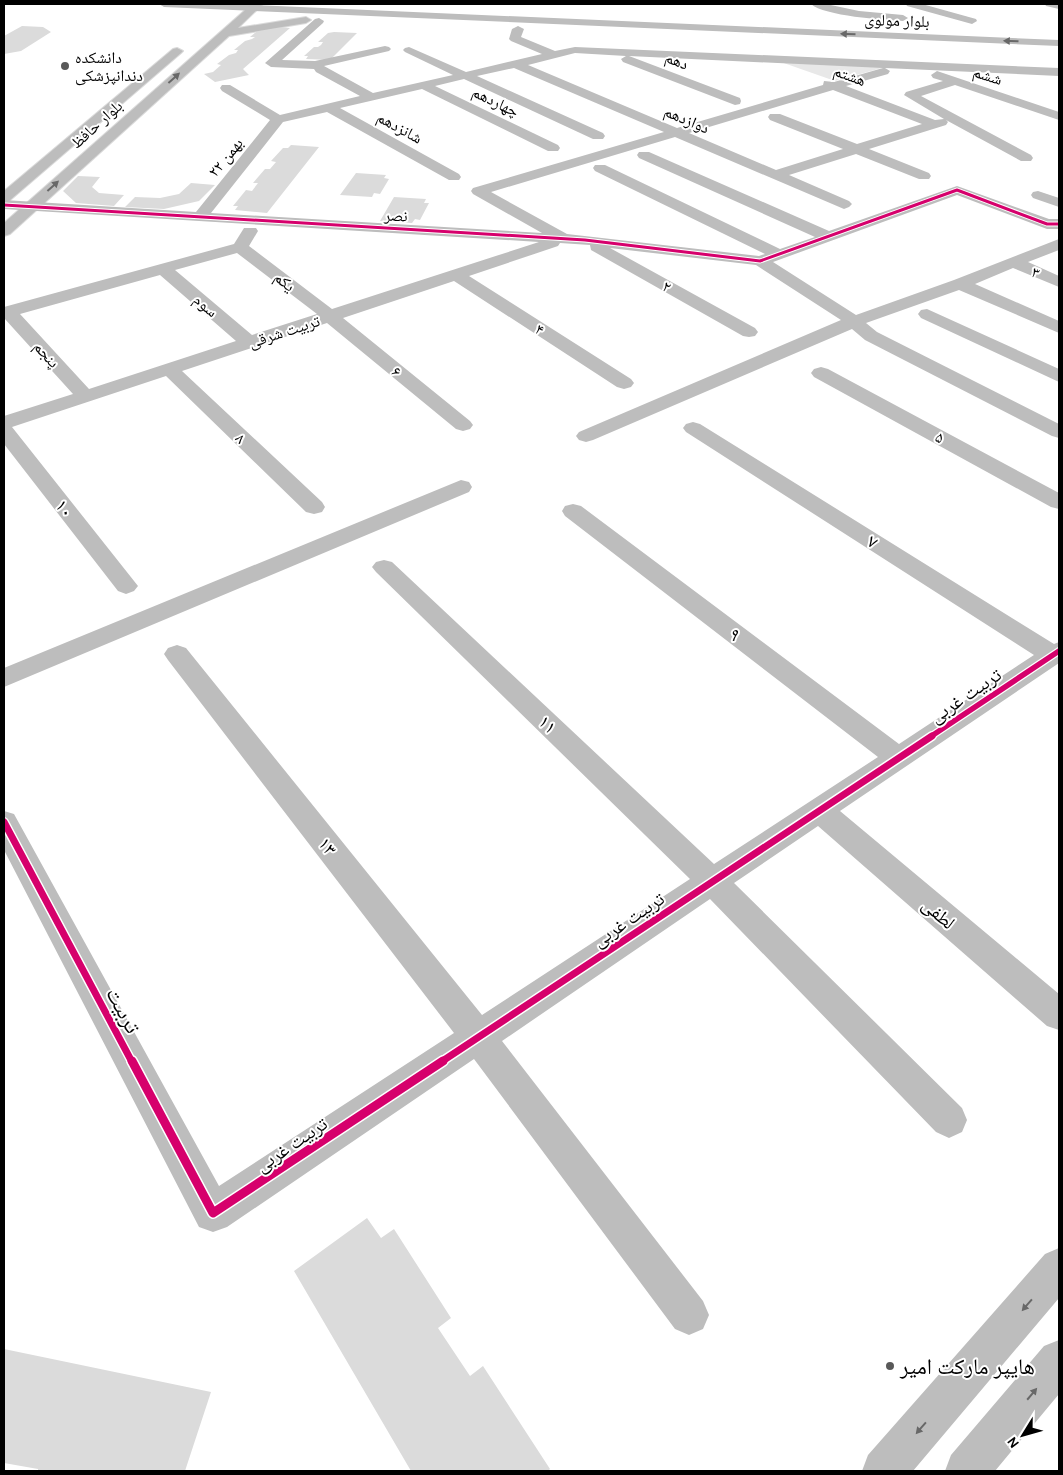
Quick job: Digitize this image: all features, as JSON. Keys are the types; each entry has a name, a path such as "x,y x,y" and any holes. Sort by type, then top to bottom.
{"street":[{"name":"بلوار مولوی","path":"164,4 200,5 222,12 252,10 304,15 674,31 1059,43"},
{"path":"290,4 304,15"},
{"path":"816,4 865,15 977,22 911,4"},
{"path":"1050,4 1059,6"},
{"name":"بلوار حافظ","path":"4,231 222,34 252,10"},
{"name":"بلوار مولوی","path":"304,15 319,21 518,29 674,31 1059,53"},
{"path":"222,34 304,15"},
{"path":"319,21 272,63 315,65 385,49"},
{"path":"518,29 515,39 554,55"},
{"name":"بلوار حافظ","path":"4,198 189,40"},
{"path":"409,50 598,136"},
{"path":"226,88 278,119 575,50 1058,72"},
{"name":"دهم","path":"607,51 735,101"},
{"path":"754,57 797,73"},
{"name":"دوازدهم","path":"516,64 844,204"},
{"path":"565,239 478,191 906,64"},
{"name":"ششم","path":"906,64 1059,116"},
{"path":"320,69 372,98"},
{"name":"هشتم","path":"814,79 934,124"},
{"path":"956,81 910,95 1026,158"},
{"name":"چهاردهم","path":"425,86 553,148"},
{"name":"شانزدهم","path":"330,108 454,177"},
{"path":"774,117 924,176"},
{"path":"776,175 952,118"},
{"name":"۲۲ بهمن","path":"200,217 278,119"},
{"path":"644,155 829,237"},
{"path":"600,168 779,255"},
{"path":"760,260 779,255 958,190 1047,224 1059,224"},
{"path":"1038,195 1059,203"},
{"name":"نصر","path":"4,205 585,240 760,260"},
{"path":"6,312 240,246 258,220"},
{"name":"تربیت شرقی","path":"4,423 565,239"},
{"name":"۲","path":"585,240 749,332"},
{"path":"586,436 853,322 960,284 1059,244"},
{"name":"یکم","path":"240,246 330,316"},
{"path":"760,260 871,336 1059,432"},
{"name":"۳","path":"1013,262 1059,282"},
{"name":"سوم","path":"162,268 249,342"},
{"name":"۴","path":"456,275 624,383"},
{"path":"960,284 1059,328"},
{"name":"پنجم","path":"6,312 85,396"},
{"path":"927,314 1059,376"},
{"name":"۶","path":"330,316 463,426"},
{"name":"۸","path":"169,369 314,506"},
{"name":"۵","path":"820,372 1059,502"},
{"name":"۷","path":"694,428 1056,653"},
{"name":"۱۰","path":"4,431 126,586"},
{"path":"4,678 461,487"},
{"name":"۹","path":"572,511 898,758"},
{"name":"۱۱","path":"384,567 712,881 949,1120"},
{"name":"تربیت غربی","path":"214,1213 1056,653"},
{"name":"۱۳","path":"177,654 478,1037 689,1315"},
{"name":"لطفی","path":"819,810 1059,1016"},
{"name":"تربیت","path":"4,822 214,1213"},
{"path":"884,1471 1059,1268"},
{"path":"967,1471 1059,1361"}],"shaded area":[{"path":"778,61 889,66 835,81"}],"building":[{"path":"22,26 43,27 51,32 21,51 4,54 4,36"},
{"path":"268,26 290,28 243,69 249,75 215,82 204,74 213,72 221,65 217,64 229,55 236,53 238,50 234,50 245,41 255,37 250,37 261,28"},
{"path":"328,33 357,33 330,60 306,59 308,56 304,56 323,42 318,42"},
{"path":"291,145 319,147 267,213 235,210 238,206 233,206 246,190 252,191 258,183 253,183 265,169 270,169 276,162 271,161 283,148 288,148"},
{"path":"356,173 386,175 384,178 389,179 380,194 374,193 372,197 340,195"},
{"path":"78,176 100,177 92,187 99,193 124,195 114,206 76,203 63,191"},
{"path":"191,183 215,185 199,201 164,209 125,207 135,197 160,198 179,194"},
{"path":"394,197 426,199 424,203 429,203 420,220 415,219 412,223 380,221"},
{"path":"367,1218 381,1238 394,1229 451,1318 438,1328 470,1376 483,1366 550,1469 548,1471 411,1471 294,1271"},
{"path":"4,1349 211,1392 185,1471 38,1471 38,1469 4,1463"}],"cycle path":[{"path":"4,205 585,240 760,261 957,190 1047,224 1059,224"},
{"path":"4,822 213,1213 1059,651"}],"place":[{"name":"دانشکده دندانپزشکی","path":"65,66"},
{"name":"هایپر مارکت امیر","path":"890,1366"}]}
